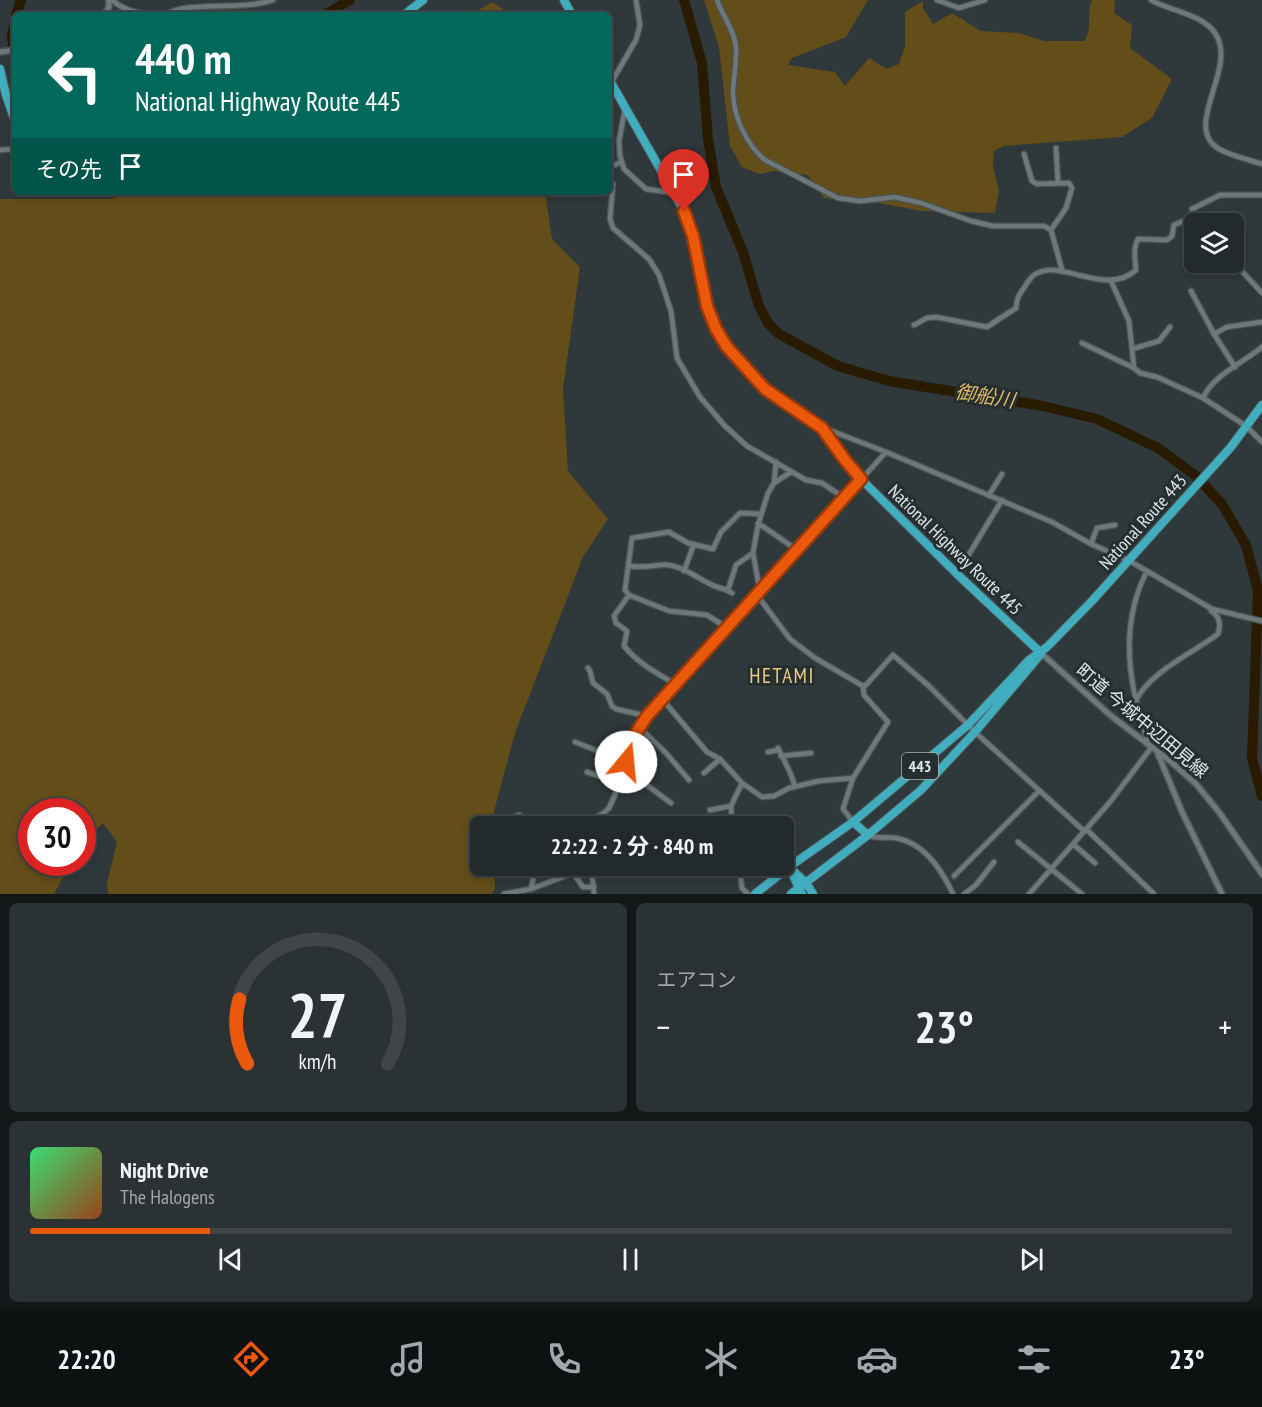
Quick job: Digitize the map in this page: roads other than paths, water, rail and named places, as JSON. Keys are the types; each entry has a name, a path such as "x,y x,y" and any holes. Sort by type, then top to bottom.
{"highway":[{"path":"408,12 423,0"},
{"path":"0,69 12,112"},
{"name":"National Highway Route 445","path":"612,85 684,211 693,236 707,306 716,329 727,347 765,389 822,428 861,479 1041,653"},
{"name":"National Route 443","path":"791,894 800,891 806,883 921,790 975,732 1041,653 1231,447 1262,405"},
{"name":"National Route 443","path":"794,863 853,822 968,725 1029,660 1041,653"},
{"path":"853,822 868,835"},
{"path":"794,872 806,883 813,894"},
{"name":"National Route 443","path":"755,894 778,876"},
{"path":"793,876 800,891"}],"street":[{"path":"110,0 132,12"},
{"path":"168,12 171,8 194,0 262,4 273,0"},
{"path":"612,78 636,40 640,26 636,0"},
{"path":"717,0 720,10 732,29 736,49 734,105 745,135 757,154 838,198 860,201 895,197 993,226 1044,226 1051,230 1062,270"},
{"path":"937,0 959,8 985,0"},
{"path":"1151,0 1193,17 1215,33 1220,42 1222,55 1218,79 1208,106 1205,130 1209,139 1219,149 1262,164"},
{"path":"625,109 619,141 624,169 646,189 674,193"},
{"path":"1056,148 1058,183"},
{"path":"1024,154 1032,181 1037,184 1069,183 1072,188 1066,208 1051,230"},
{"path":"612,166 622,162"},
{"path":"612,183 610,219 613,228 649,259 659,275 671,311 677,358 700,397 725,426 747,446 806,480 822,483 843,497"},
{"path":"914,325 927,318 936,317 987,327 1016,308 1018,294 1033,275 1053,268 1083,277 1111,281 1130,276 1136,270 1135,252 1138,239 1167,240 1172,236 1174,225 1192,217 1192,209 1220,195 1262,195"},
{"path":"1244,271 1262,292"},
{"path":"1111,281 1129,321 1134,368"},
{"path":"1191,291 1235,367"},
{"path":"1214,334 1227,327 1262,322"},
{"path":"1132,349 1159,341 1170,327"},
{"path":"1082,343 1140,373 1157,377 1203,398 1246,426 1262,442"},
{"path":"1203,398 1208,388 1262,347"},
{"path":"822,428 886,452 1052,522 1091,544 1128,560 1207,607 1223,613 1262,621"},
{"path":"598,816 613,802 629,747 647,716 886,452"},
{"path":"776,462 774,483 768,493 758,523 753,553 758,593 790,639 815,658 863,686"},
{"path":"774,483 791,472"},
{"path":"989,495 1002,474"},
{"path":"957,574 1002,500"},
{"path":"726,627 707,615 669,610 629,595 625,590 634,537 669,532 688,543 713,549 721,532 740,513 762,514"},
{"path":"758,523 797,550"},
{"path":"1091,544 1097,528 1115,525"},
{"path":"684,571 694,544"},
{"path":"628,566 651,568 661,565 684,571 730,591 736,565 753,553"},
{"path":"1030,894 1110,802 1149,746 1136,700 1130,658 1131,625 1135,601 1147,571"},
{"path":"629,595 614,616 616,623 627,631 624,646 642,665 675,684"},
{"path":"1136,700 1142,690 1158,676 1218,634 1219,620 1214,613 1205,609 1207,607"},
{"name":"町道 今城中辺田見線","path":"1041,653 1110,716 1158,752 1201,789 1262,874"},
{"path":"863,686 893,655 1154,894"},
{"path":"588,668 594,682 607,694 612,706 647,716"},
{"path":"853,822 843,810 853,778 888,724 864,695 863,686"},
{"path":"663,700 707,752 720,759 742,783 756,793 768,797 819,781 853,778"},
{"path":"639,727 689,780"},
{"path":"575,742 625,765 671,802"},
{"path":"768,752 779,749 792,774 795,787"},
{"path":"1158,752 1183,814 1222,894"},
{"path":"781,756 811,753"},
{"path":"704,773 720,759"},
{"path":"587,772 619,783"},
{"path":"732,816 731,806 742,783"},
{"path":"954,876 1039,791"},
{"path":"710,810 731,806"},
{"path":"868,835 876,838 901,839 920,849 933,861 953,894"},
{"path":"1018,842 1082,894"},
{"path":"1073,844 1095,863"},
{"path":"964,894 976,885 994,862"},
{"path":"504,894 531,889 573,873 583,887 594,887"},
{"path":"531,889 532,876"},
{"path":"591,876 594,894"},
{"path":"740,876 742,888 748,894"}],"waterway":[{"name":"御船川","path":"17,12 21,0"},
{"name":"御船川","path":"329,12 350,0"},
{"name":"御船川","path":"684,0 702,63 708,139 716,187 743,252 759,306 768,323 779,334 838,366 889,381 1043,406 1097,419 1158,448 1196,476 1222,504 1246,545 1258,591 1252,758 1262,796"}],"district":[{"name":"HETAMI","path":"782,676"}]}
